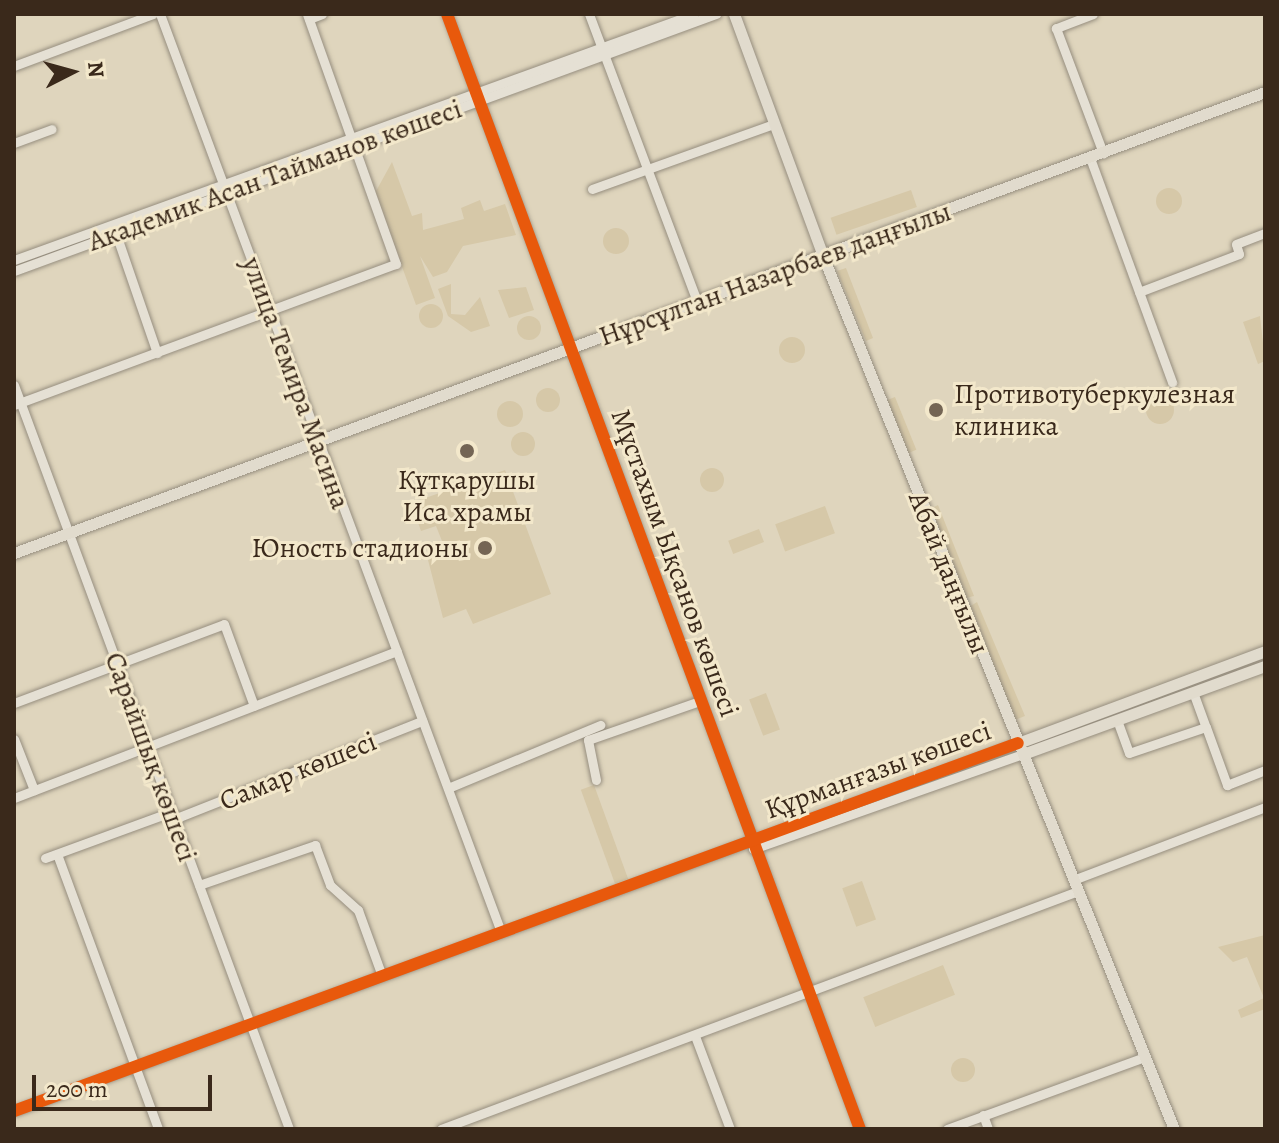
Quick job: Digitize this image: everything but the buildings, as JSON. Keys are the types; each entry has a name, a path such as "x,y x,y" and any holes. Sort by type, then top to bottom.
{"main road":[{"name":"Абай даңғылы","path":"734,14 823,256 1174,1129"},
{"name":"Нұрсұлтан Назарбаев даңғылы","path":"14,553 1265,92"},
{"name":"Құрманғазы көшесі","path":"1020,749 1265,651"},
{"name":"Құрманғазы көшесі","path":"1020,749 1117,720 1265,666"},
{"path":"1189,680 1193,692"}],"street":[{"path":"14,66 153,14"},
{"name":"улица Темира Масина","path":"160,14 501,932"},
{"path":"17,403 396,264 308,16 322,14"},
{"name":"Мұстахым Ықсанов көшесі","path":"447,14 860,1129"},
{"path":"589,14 697,301"},
{"name":"Академик Асан Тайманов көшесі","path":"603,51 694,14"},
{"name":"Академик Асан Тайманов көшесі","path":"14,260 225,189 603,51 716,14"},
{"path":"1093,14 1056,28 1103,153"},
{"path":"592,189 774,124"},
{"path":"14,143 52,129"},
{"path":"1090,158 1172,382"},
{"name":"Академик Асан Тайманов көшесі","path":"14,271 116,234 225,189"},
{"path":"1139,292 1239,254 1236,244 1265,233"},
{"path":"116,234 157,353"},
{"name":"Сарайшық көшесі","path":"14,385 17,403 69,533 289,1129"},
{"path":"14,703 224,624 254,706"},
{"path":"14,798 397,651"},
{"path":"1193,692 1227,785 1265,770"},
{"path":"596,780 588,740 700,701"},
{"path":"1117,720 1129,753 1206,727"},
{"name":"Самар көшесі","path":"45,858 172,816 422,721"},
{"path":"448,788 600,725"},
{"path":"14,739 34,790"},
{"path":"14,1111 501,932 742,846 756,846 1020,749"},
{"path":"441,1129 809,992 1265,807"},
{"path":"199,885 309,843 330,885 358,910 382,976"},
{"path":"57,854 158,1129"},
{"path":"695,1036 730,1129"},
{"path":"947,1129 1145,1057"},
{"path":"983,1115 988,1129"}],"shaded area":[{"path":"392,162 412,216 422,213 423,230 464,219 461,208 480,200 484,211 505,204 516,235 463,246 447,272 433,277 420,256 435,298 416,305 375,193"},
{"path":"1169,188 1178,192 1182,201 1178,210 1169,214 1160,210 1156,201 1160,192"},
{"path":"911,190 917,207 836,235 831,218"},
{"path":"616,228 625,232 629,241 625,250 616,254 607,250 603,241 607,232"},
{"path":"846,268 873,338 866,341 837,271"},
{"path":"451,284 451,314 465,315 480,297 490,326 471,332 448,316 438,289"},
{"path":"526,287 534,310 509,318 498,290"},
{"path":"431,304 440,307 443,316 440,325 431,328 422,325 419,316 422,307"},
{"path":"529,316 537,320 541,328 537,336 529,340 521,336 517,328 521,320"},
{"path":"1260,316 1265,361 1258,364 1243,322"},
{"path":"792,337 801,341 805,350 801,359 792,363 783,359 779,350 783,341"},
{"path":"548,388 557,391 560,400 557,409 548,412 539,409 536,400 539,391"},
{"path":"1160,396 1170,400 1174,410 1170,420 1160,424 1150,420 1146,410 1150,400"},
{"path":"895,397 916,450 908,453 887,400"},
{"path":"510,401 519,405 523,414 519,423 510,427 501,423 497,414 501,405"},
{"path":"523,432 534,439 535,444 528,455 523,456 512,449 511,444 518,433"},
{"path":"712,468 721,471 724,480 721,489 712,492 703,489 700,480 703,471"},
{"path":"505,470 551,594 473,624 466,609 443,618 428,560 446,551 436,526 421,531 411,503"},
{"path":"938,505 974,596 966,598 928,510"},
{"path":"825,506 835,533 785,551 775,524"},
{"path":"759,529 764,542 733,554 728,541"},
{"path":"977,602 1025,716 1015,720 969,607"},
{"path":"766,693 780,729 763,736 749,699"},
{"path":"594,785 628,879 615,884 581,790"},
{"path":"862,881 876,920 856,927 842,888"},
{"path":"1265,935 1265,1009 1241,1018 1238,1010 1264,998 1247,957 1233,962 1218,947"},
{"path":"943,965 955,995 875,1027 863,997"},
{"path":"958,1058 968,1058 975,1065 975,1075 968,1082 958,1082 951,1075 951,1065"}],"cycle path":[{"path":"447,14 860,1129"},
{"path":"14,1111 1018,743"}],"place":[{"name":"Противотуберкулезная клиника","path":"936,410"},
{"name":"Құтқарушы Иса храмы","path":"467,451"},
{"name":"Юность стадионы","path":"485,548"}]}
